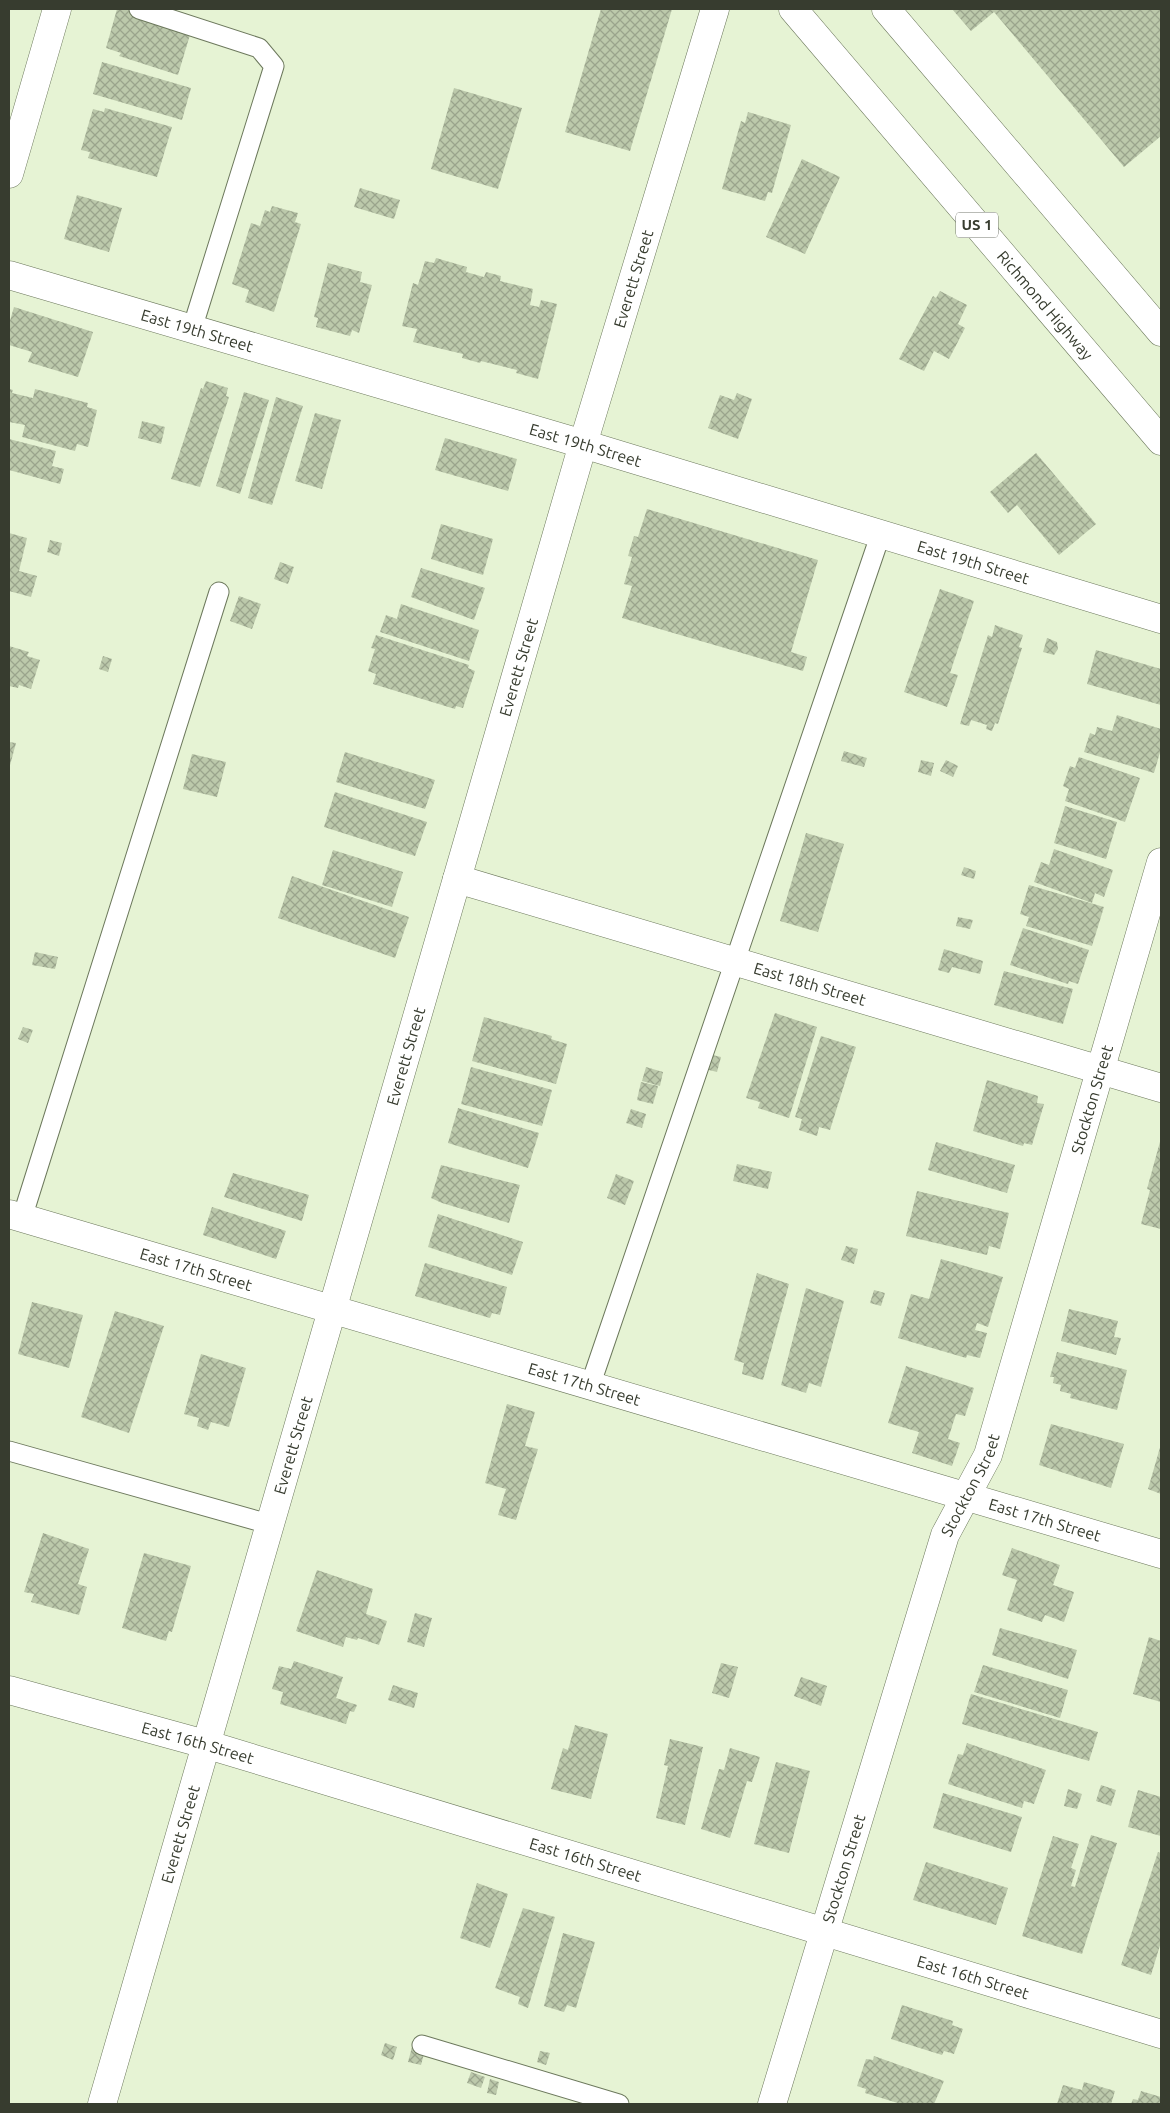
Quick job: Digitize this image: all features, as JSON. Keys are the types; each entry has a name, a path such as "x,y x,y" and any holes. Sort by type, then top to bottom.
{"street":[{"path":"9,174 58,9"},
{"name":"Everett Street","path":"102,2104 583,444 715,9"},
{"name":"Richmond Highway","path":"793,9 1161,442"},
{"path":"886,9 1161,332"},
{"name":"East 19th Street","path":"9,275 583,444 1161,619"},
{"name":"Stockton Street","path":"772,2104 945,1535 988,1455 1161,862"},
{"name":"East 18th Street","path":"457,879 1161,1088"},
{"name":"East 17th Street","path":"15,1216 1161,1554"},
{"name":"East 16th Street","path":"9,1690 205,1744 1161,2034"}],"lane":[{"path":"139,9 259,48 274,66 192,329"},
{"path":"590,1386 881,533"},
{"path":"15,1216 219,592"},
{"path":"9,1451 269,1524"},
{"path":"422,2046 619,2104"}],"building":[{"path":"117,9 130,9 192,28 178,75 119,56 121,53 106,48"},
{"path":"601,9 672,9 630,151 565,132"},
{"path":"952,9 1161,9 1161,136 1124,167 994,12 971,31"},
{"path":"102,62 191,88 182,120 93,94"},
{"path":"454,88 522,108 498,189 431,169"},
{"path":"105,108 172,127 157,177 88,158 90,152 81,150 93,109 104,112"},
{"path":"748,112 791,125 772,193 768,192 765,201 722,189 741,121 745,123"},
{"path":"802,159 840,177 805,254 766,237"},
{"path":"360,188 400,200 394,219 354,207"},
{"path":"77,195 122,208 109,252 64,239"},
{"path":"272,206 298,213 295,222 301,224 274,312 245,302 249,290 232,284 251,223 260,226 265,210 270,212"},
{"path":"436,258 467,267 466,272 484,277 486,272 501,276 500,281 533,289 530,305 539,307 541,300 557,304 538,379 516,373 517,370 462,358 463,354 413,342 417,329 402,326 413,283 418,285 425,261 434,263"},
{"path":"328,263 362,272 360,282 372,285 359,333 352,330 350,336 316,327 318,318 314,317"},
{"path":"940,291 967,305 958,324 965,328 949,359 934,351 924,371 899,359 933,296 936,298"},
{"path":"14,307 93,332 78,377 28,362 32,352 9,345 9,324"},
{"path":"206,381 228,388 226,396 229,397 200,487 171,479 201,388 203,389"},
{"path":"9,389 13,390 12,393 33,398 35,389 88,403 87,407 97,410 88,447 77,444 75,451 22,437 25,425 9,422"},
{"path":"244,392 269,400 240,494 216,486"},
{"path":"737,393 752,399 738,439 708,428 720,395 734,400"},
{"path":"276,397 303,406 272,505 248,498"},
{"path":"315,413 341,420 322,489 295,481"},
{"path":"142,421 165,427 161,444 138,438"},
{"path":"445,438 517,459 508,491 435,470"},
{"path":"9,439 56,451 52,466 64,469 60,484 9,470"},
{"path":"1036,453 1096,524 1059,555 1017,505 1008,513 990,492"},
{"path":"647,509 818,560 791,652 807,657 803,671 622,618 632,586 624,584 632,557 628,556 634,536 638,537"},
{"path":"441,524 493,539 483,575 431,559"},
{"path":"9,533 27,538 19,571 37,576 31,597 9,591"},
{"path":"50,540 62,543 59,556 47,552"},
{"path":"280,562 294,567 288,584 274,579"},
{"path":"421,568 485,588 474,620 411,597"},
{"path":"940,589 974,601 950,673 958,675 947,707 904,692"},
{"path":"239,596 261,604 252,629 230,621"},
{"path":"401,604 479,630 469,661 380,632 386,615 397,619"},
{"path":"995,625 1023,635 1019,647 1022,648 998,724 995,723 992,731 986,729 987,725 971,720 969,726 960,724 988,635 992,637"},
{"path":"376,635 469,665 468,668 475,671 463,708 456,706 455,709 373,684 376,674 368,671 375,649 371,648"},
{"path":"1047,638 1057,642 1058,649 1054,655 1043,652"},
{"path":"9,646 29,652 27,656 40,660 31,689 19,685 18,688 9,686"},
{"path":"1096,650 1161,669 1161,705 1087,684"},
{"path":"103,656 112,659 108,672 99,669"},
{"path":"1117,715 1161,729 1161,749 1154,773 1084,752 1090,733 1095,735 1097,727 1112,731"},
{"path":"9,742 16,743 9,769"},
{"path":"844,751 867,758 864,767 841,761"},
{"path":"345,752 435,780 425,809 336,782"},
{"path":"192,754 226,762 217,797 183,789"},
{"path":"1079,757 1140,778 1125,822 1065,801 1069,789 1063,786 1070,766 1075,768"},
{"path":"921,760 934,763 931,776 918,772"},
{"path":"946,760 958,766 953,777 940,771"},
{"path":"335,792 427,822 415,856 324,827"},
{"path":"1065,806 1117,822 1106,859 1054,843"},
{"path":"806,833 844,844 818,932 780,921"},
{"path":"1054,849 1113,870 1104,897 1095,893 1092,903 1034,882 1041,862 1049,865"},
{"path":"333,850 403,872 392,907 322,885"},
{"path":"964,867 976,871 974,879 961,875"},
{"path":"292,876 409,917 395,958 278,918"},
{"path":"1029,885 1104,907 1092,946 1026,926 1029,917 1020,914"},
{"path":"958,917 973,920 970,929 956,926"},
{"path":"1023,928 1089,950 1078,984 1069,981 1068,984 1010,965"},
{"path":"944,949 983,961 980,974 952,967 949,973 938,970"},
{"path":"35,952 58,957 55,969 32,965"},
{"path":"1004,971 1073,989 1063,1024 994,1005"},
{"path":"775,1013 817,1027 789,1118 758,1108 760,1102 746,1098"},
{"path":"484,1017 552,1036 551,1039 567,1044 556,1084 472,1061"},
{"path":"23,1027 33,1030 28,1043 18,1039"},
{"path":"821,1036 856,1047 830,1130 819,1127 817,1136 799,1130 802,1119 795,1117"},
{"path":"704,1053 721,1057 717,1072 701,1068"},
{"path":"471,1067 552,1090 542,1126 461,1104"},
{"path":"646,1067 663,1072 660,1086 642,1081"},
{"path":"987,1080 1038,1096 1037,1103 1044,1104 1032,1145 1024,1143 1023,1146 973,1131"},
{"path":"641,1082 658,1086 653,1104 637,1100"},
{"path":"458,1108 539,1133 528,1168 448,1143"},
{"path":"631,1109 646,1114 642,1128 626,1123"},
{"path":"1161,1138 1161,1229 1141,1224 1150,1190 1147,1189"},
{"path":"936,1142 1015,1165 1007,1193 928,1170"},
{"path":"737,1164 772,1172 768,1189 733,1181"},
{"path":"441,1165 520,1185 509,1223 431,1198"},
{"path":"233,1173 309,1195 302,1221 224,1197"},
{"path":"616,1174 634,1181 625,1205 607,1198"},
{"path":"917,1191 1009,1213 1000,1249 989,1246 987,1255 906,1236"},
{"path":"212,1207 286,1231 276,1259 203,1235"},
{"path":"438,1214 523,1242 512,1275 428,1247"},
{"path":"846,1246 858,1249 854,1264 841,1260"},
{"path":"941,1259 1003,1277 988,1327 977,1323 975,1330 987,1333 980,1358 967,1355 966,1358 898,1338 911,1294 929,1299"},
{"path":"425,1263 507,1287 500,1315 492,1313 490,1318 415,1296"},
{"path":"757,1273 789,1284 763,1380 742,1374 744,1363 734,1360"},
{"path":"806,1288 844,1301 821,1387 809,1383 806,1393 781,1385"},
{"path":"874,1290 885,1293 881,1306 870,1303"},
{"path":"32,1302 83,1315 69,1368 18,1354"},
{"path":"1069,1309 1118,1321 1114,1337 1121,1338 1116,1355 1061,1341"},
{"path":"115,1311 164,1326 129,1433 81,1417"},
{"path":"1057,1352 1127,1370 1117,1410 1070,1398 1071,1394 1060,1391 1061,1385 1053,1383 1054,1377 1050,1377"},
{"path":"201,1354 246,1368 229,1427 211,1422 208,1430 197,1426 199,1418 184,1414"},
{"path":"906,1366 974,1388 965,1416 956,1414 948,1439 960,1443 952,1466 912,1453 919,1432 888,1423"},
{"path":"507,1404 535,1412 525,1446 538,1449 516,1520 498,1515 506,1489 485,1483"},
{"path":"1051,1424 1124,1444 1111,1488 1039,1465"},
{"path":"1161,1444 1161,1494 1148,1489"},
{"path":"43,1533 89,1549 78,1584 87,1587 79,1615 31,1602 34,1594 24,1592"},
{"path":"1012,1548 1060,1565 1053,1585 1074,1592 1064,1622 1045,1615 1042,1622 1007,1610 1017,1580 1002,1575"},
{"path":"144,1553 191,1566 172,1632 169,1631 166,1641 122,1628"},
{"path":"317,1570 373,1589 366,1614 387,1621 379,1645 358,1638 357,1640 346,1637 343,1647 296,1631"},
{"path":"415,1613 432,1618 424,1647 407,1642"},
{"path":"1000,1628 1077,1650 1068,1679 992,1655"},
{"path":"1149,1637 1161,1641 1161,1702 1133,1694"},
{"path":"294,1661 343,1677 336,1698 357,1705 354,1712 350,1711 346,1724 280,1704 283,1692 272,1689 279,1666 291,1669"},
{"path":"721,1663 738,1667 729,1698 712,1693"},
{"path":"983,1665 1068,1690 1060,1718 974,1692"},
{"path":"801,1677 827,1686 821,1706 794,1696"},
{"path":"393,1685 418,1693 414,1708 388,1700"},
{"path":"971,1694 1098,1732 1089,1761 962,1724"},
{"path":"575,1725 608,1734 591,1799 551,1789 563,1748 568,1750"},
{"path":"670,1739 703,1747 685,1825 656,1818 668,1766 664,1765"},
{"path":"967,1743 1046,1770 1034,1804 1024,1801 1022,1808 948,1784 958,1754 963,1755"},
{"path":"730,1748 760,1757 752,1782 747,1781 730,1838 701,1829 719,1769 724,1770"},
{"path":"776,1762 810,1771 789,1853 754,1844"},
{"path":"1101,1785 1116,1790 1111,1806 1096,1801"},
{"path":"1068,1789 1082,1794 1077,1809 1064,1806"},
{"path":"1138,1790 1161,1797 1161,1836 1128,1827"},
{"path":"943,1793 1022,1817 1011,1852 933,1828"},
{"path":"1091,1835 1117,1843 1082,1954 1022,1936 1053,1836 1079,1844 1071,1868 1076,1870 1071,1886 1075,1887"},
{"path":"1158,1852 1161,1853 1161,1942 1151,1975 1121,1965"},
{"path":"926,1862 1008,1888 996,1925 913,1900"},
{"path":"477,1883 508,1894 490,1948 460,1938"},
{"path":"523,1908 555,1917 528,2008 518,2004 520,1997 495,1988"},
{"path":"563,1933 595,1942 576,2008 567,2005 564,2012 544,2006"},
{"path":"902,2005 953,2021 952,2025 963,2029 954,2054 944,2051 942,2055 891,2039"},
{"path":"385,2043 397,2047 393,2060 381,2055"},
{"path":"412,2047 425,2050 421,2065 408,2062"},
{"path":"540,2051 550,2053 546,2065 537,2062"},
{"path":"874,2056 944,2081 934,2104 901,2104 865,2093 866,2089 857,2086 866,2059 873,2060"},
{"path":"471,2072 485,2077 481,2088 467,2083"},
{"path":"490,2079 499,2082 496,2095 487,2093"},
{"path":"1084,2082 1115,2091 1111,2104 1057,2104 1063,2085 1082,2090"},
{"path":"1141,2091 1161,2097 1161,2104 1131,2104 1133,2099 1138,2100"}]}
